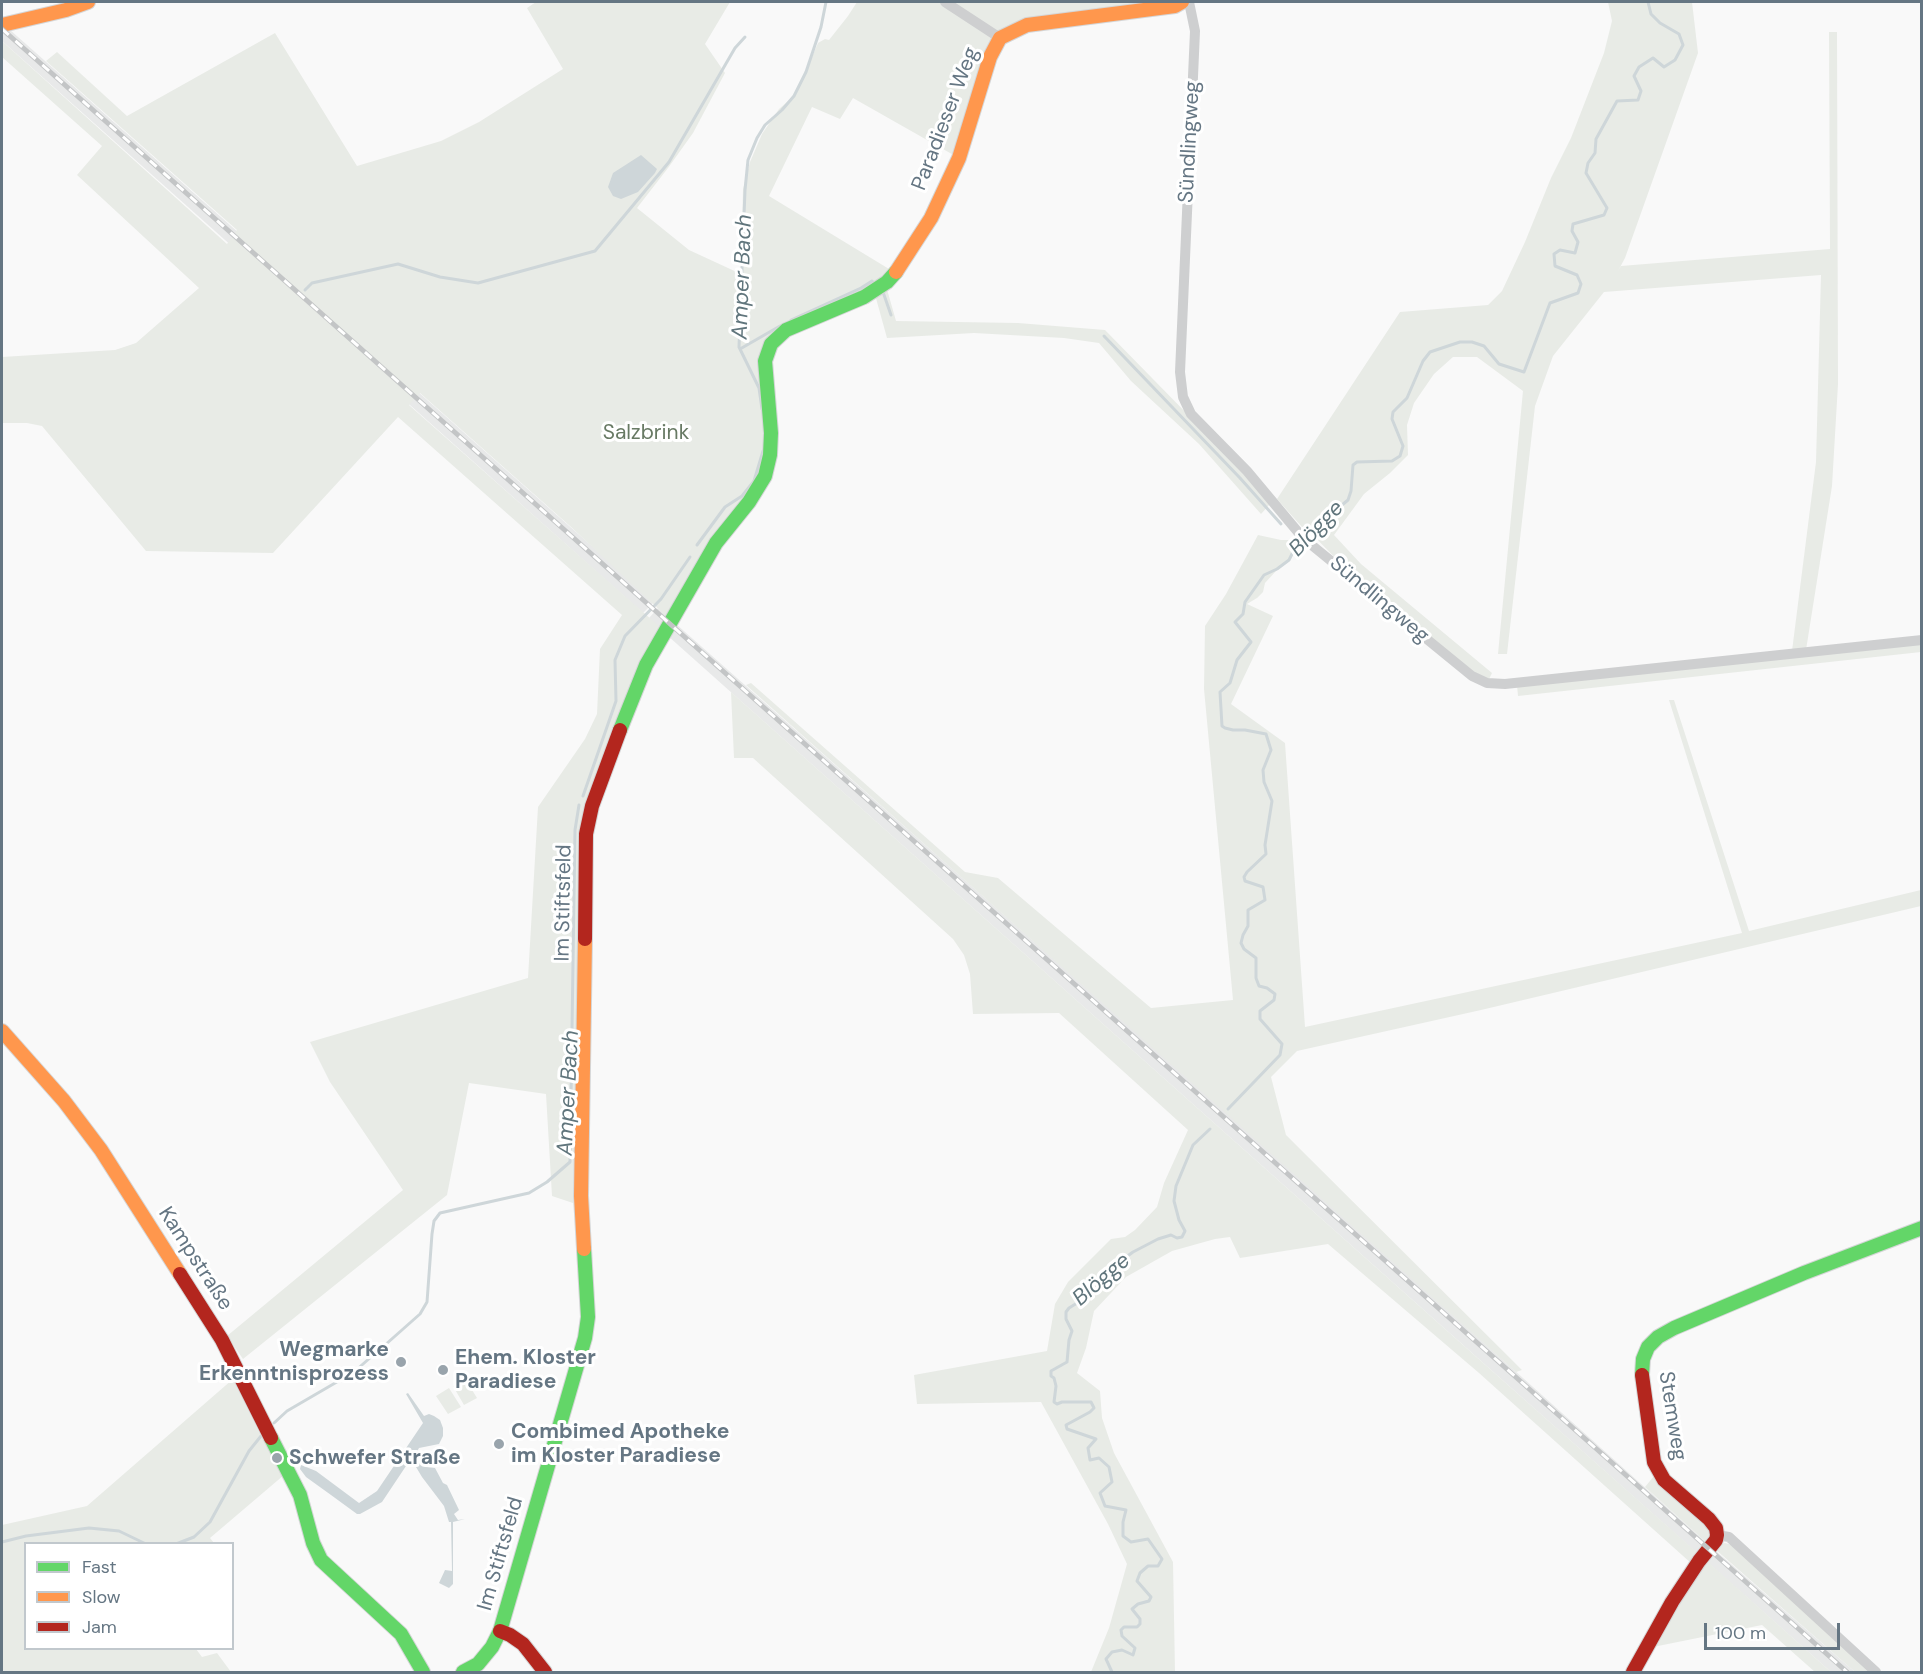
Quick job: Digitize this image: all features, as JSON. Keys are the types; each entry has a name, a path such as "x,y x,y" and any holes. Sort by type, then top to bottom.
{"street":[{"path":"2,25 66,10 88,2"},
{"path":"945,2 1000,38"},
{"name":"Paradieser Weg","path":"887,282 931,218 959,158 990,57 1000,38 1027,25 1175,6 1182,2"},
{"name":"Sündlingweg","path":"1189,2 1195,31 1180,372 1183,397 1191,414 1247,471 1298,533 1472,676 1487,683 1505,684 1922,640"},
{"name":"Im Stiftsfeld","path":"500,1631 559,1431 585,1338 588,1317 581,1196 586,834 592,806 646,665 716,543 749,502 765,476 770,455 771,433 765,361 771,344 786,330 864,297 887,282"},
{"name":"Kampstraße","path":"2,1031 64,1101 101,1150 222,1340 300,1495 312,1543 321,1560 401,1634 423,1672"},
{"name":"Stemweg","path":"1717,1535 1716,1528 1709,1519 1664,1480 1654,1462 1642,1382 1643,1359 1648,1347 1658,1336 1674,1328 1804,1272 1922,1228"},
{"path":"1633,1672 1672,1602 1716,1540 1717,1535 1729,1537 1876,1672"},
{"path":"464,1672 478,1664 492,1647 500,1631 523,1644 545,1672"}],"shaded area":[{"path":"9,29 611,563 653,603 643,613 2,41 2,31"},
{"path":"641,155 657,169 655,173 638,192 621,199 613,196 608,187 613,173"},
{"path":"658,608 1232,1117 1708,1544 1855,1672 1831,1672 1490,1369 668,636 649,618"},
{"path":"408,1393 424,1416 429,1414 434,1416 440,1420 443,1428 443,1436 439,1444 419,1448 415,1455 420,1464 435,1468 443,1483 447,1485 459,1510 454,1514 458,1520 465,1519 453,1522 453,1584 449,1588 439,1583 445,1570 452,1571 451,1522 449,1522 444,1506 413,1462 410,1460 382,1502 360,1514 306,1477 300,1469 301,1465 316,1471 359,1503 377,1491 423,1423 406,1394"}],"green space":[{"name":"Salzbrink","path":"536,2 730,2 705,44 725,73 693,133 637,208 689,250 741,274 743,189 750,162 762,134 779,109 796,94 818,43 825,39 829,40 857,2 939,2 998,39 957,157 853,98 840,119 812,107 769,196 894,272 769,343 770,458 667,617 571,527 420,393 409,405 661,628 588,801 578,973 573,1203 552,1196 546,1094 469,1083 447,1195 243,1359 227,1336 403,1190 330,1082 310,1042 528,978 538,807 585,739 597,714 600,649 622,615 398,417 273,553 146,551 42,426 27,423 2,423 2,357 115,350 136,343 199,288 77,175 102,146 2,57 2,41 227,244 237,230 46,61 57,52 127,116 275,33 357,166 441,141 479,122 563,69 527,8"},
{"path":"953,2 1178,2 1000,36"},
{"path":"1608,2 1692,2 1698,53 1625,258 1618,271 1621,266 1830,249 1829,32 1837,32 1838,384 1832,486 1806,650 1792,651 1816,462 1821,275 1604,292 1553,356 1535,406 1507,654 1498,654 1523,391 1477,357 1453,357 1434,374 1414,403 1407,425 1408,455 1364,494 1334,535 1361,564 1492,673 1488,681 1474,675 1348,571 1307,529 1302,527 1277,499 1400,312 1488,305 1502,291 1571,138 1604,53 1612,21"},
{"path":"886,286 896,321 1018,323 1105,330 1245,473 1271,503 1261,514 1199,444 1131,381 1099,343 1064,338 974,333 887,338 874,291"},
{"path":"1258,535 1281,540 1304,540 1294,550 1289,561 1265,583 1263,592 1247,604 1273,616 1231,704 1285,743 1305,1027 1742,933 1669,700 1674,700 1749,931 1921,890 1921,906 1297,1051 1271,1077 1286,1135 1522,1370 1516,1372 746,685 751,683 965,872 998,878 1151,1008 1233,1000 1204,689 1205,626 1226,594"},
{"path":"1921,643 1921,652 1518,696 1517,685"},
{"path":"731,692 1700,1555 1692,1564 1479,1373 1328,1244 1240,1258 1230,1237 1215,1239 1172,1251 1126,1277 1094,1311 1086,1348 1077,1373 1100,1391 1102,1418 1114,1453 1173,1562 1175,1672 1091,1672 1109,1628 1127,1564 1108,1524 1041,1402 917,1404 914,1375 1047,1351 1055,1304 1068,1282 1111,1239 1125,1237 1157,1207 1164,1183 1188,1130 1059,1013 973,1014 970,974 964,955 953,939 753,758 734,758"},
{"path":"233,1379 258,1430 284,1475 210,1538 213,1542 24,1542 24,1650 197,1650 202,1657 217,1653 231,1672 2,1672 2,1525 87,1506"},
{"path":"466,1380 477,1398 464,1405 453,1386"},
{"path":"449,1388 461,1407 448,1414 436,1396"},
{"path":"1654,1476 1697,1512 1711,1533 1708,1544 1645,1487"},
{"path":"1725,1543 1732,1545 1870,1672 1855,1672 1715,1549"},
{"path":"1707,1561 1831,1672 1815,1672 1762,1625 1653,1647 1677,1601"}],"waterway":[{"name":"Amper Bach","path":"762,409 759,388 739,347 748,160 765,125 794,96 806,72 821,27 826,2"},
{"name":"Blögge","path":"1228,1109 1280,1055 1282,1044 1260,1019 1260,1011 1274,1000 1275,994 1259,986 1256,978 1256,958 1244,949 1241,943 1248,926 1248,910 1265,900 1263,887 1245,881 1244,877 1266,854 1265,845 1272,801 1264,782 1263,770 1271,750 1266,734 1233,730 1222,726 1220,692 1230,683 1237,660 1251,642 1235,622 1243,614 1245,602 1264,575 1289,560 1295,548 1311,531 1348,500 1353,465 1357,462 1392,461 1400,456 1403,446 1392,419 1393,412 1407,398 1423,361 1430,352 1460,342 1472,342 1484,346 1499,364 1524,372 1550,303 1578,293 1581,284 1577,275 1555,266 1554,254 1560,250 1575,253 1578,242 1572,231 1573,224 1604,215 1607,208 1586,173 1588,163 1595,153 1596,139 1617,101 1638,100 1641,91 1634,76 1639,67 1653,58 1664,67 1675,60 1683,45 1679,34 1660,23 1651,14 1648,2"},
{"path":"305,290 312,283 398,264 440,277 478,283 595,251 669,162 735,48 745,37"},
{"path":"791,320 872,281 874,283"},
{"path":"883,292 891,315"},
{"path":"740,349 780,326"},
{"path":"1104,336 1281,524"},
{"name":"Amper Bach","path":"697,545 725,507 742,496 754,481 763,451"},
{"name":"Amper Bach","path":"583,796 616,701 615,660 625,636 661,599 690,557"},
{"name":"Amper Bach","path":"385,1345 420,1314 427,1302 432,1234 434,1221 440,1213 529,1193 547,1182 570,1162 575,830 579,805"},
{"name":"Blögge","path":"1112,1672 1106,1659 1112,1652 1122,1650 1133,1655 1135,1648 1122,1636 1121,1630 1124,1627 1137,1627 1140,1624 1140,1619 1132,1609 1138,1604 1149,1601 1151,1597 1137,1581 1140,1573 1148,1566 1158,1566 1162,1559 1148,1539 1131,1542 1123,1536 1126,1510 1105,1506 1100,1493 1112,1482 1109,1467 1099,1458 1090,1460 1088,1448 1096,1439 1067,1429 1066,1425 1094,1408 1091,1402 1057,1404 1054,1402 1056,1386 1051,1371 1067,1362 1072,1331 1066,1319 1066,1312 1069,1308 1102,1283 1111,1268 1133,1252 1171,1235 1177,1238 1182,1237 1185,1231 1179,1220 1174,1201 1176,1186 1193,1145 1210,1129"},
{"name":"Amper Bach","path":"274,1423 287,1411 354,1372 380,1349"},
{"name":"Amper Bach","path":"181,1542 194,1537 210,1522 249,1451 261,1436"},
{"name":"Amper Bach","path":"2,1542 26,1536 89,1528 119,1531 142,1542"}],"railway":[{"path":"2,29 1847,1672"}],"traffic: fast":[{"path":"620,730 646,665 716,543 749,502 765,476 770,455 771,433 765,361 771,344 786,330 864,297 887,282 896,272"},
{"path":"1642,1375 1643,1359 1648,1347 1658,1337 1674,1328 1804,1273 1922,1228"},
{"path":"463,1672 478,1664 492,1647 500,1631 585,1338 588,1317 584,1249"},
{"path":"271,1438 300,1495 313,1543 321,1560 401,1634 423,1672"}],"traffic: slow":[{"path":"2,25 66,10 88,2"},
{"path":"896,272 931,218 959,158 990,57 1000,38 1027,25 1175,6 1182,2"},
{"path":"584,1249 581,1196 585,939"},
{"path":"2,1031 64,1101 101,1150 180,1274"}],"traffic: jam":[{"path":"585,939 586,834 592,806 620,730"},
{"path":"180,1274 222,1340 271,1438"},
{"path":"1633,1672 1672,1602 1716,1540 1717,1535 1716,1528 1709,1519 1664,1480 1654,1462 1642,1375"},
{"path":"500,1631 523,1644 545,1672"}],"place":[{"name":"Wegmarke Erkenntnisprozess","path":"401,1362"},
{"name":"Ehem. Kloster Paradiese","path":"443,1370"},
{"name":"Combimed Apotheke im Kloster Paradiese","path":"499,1444"},
{"name":"Schwefer Straße","path":"277,1458"}]}
